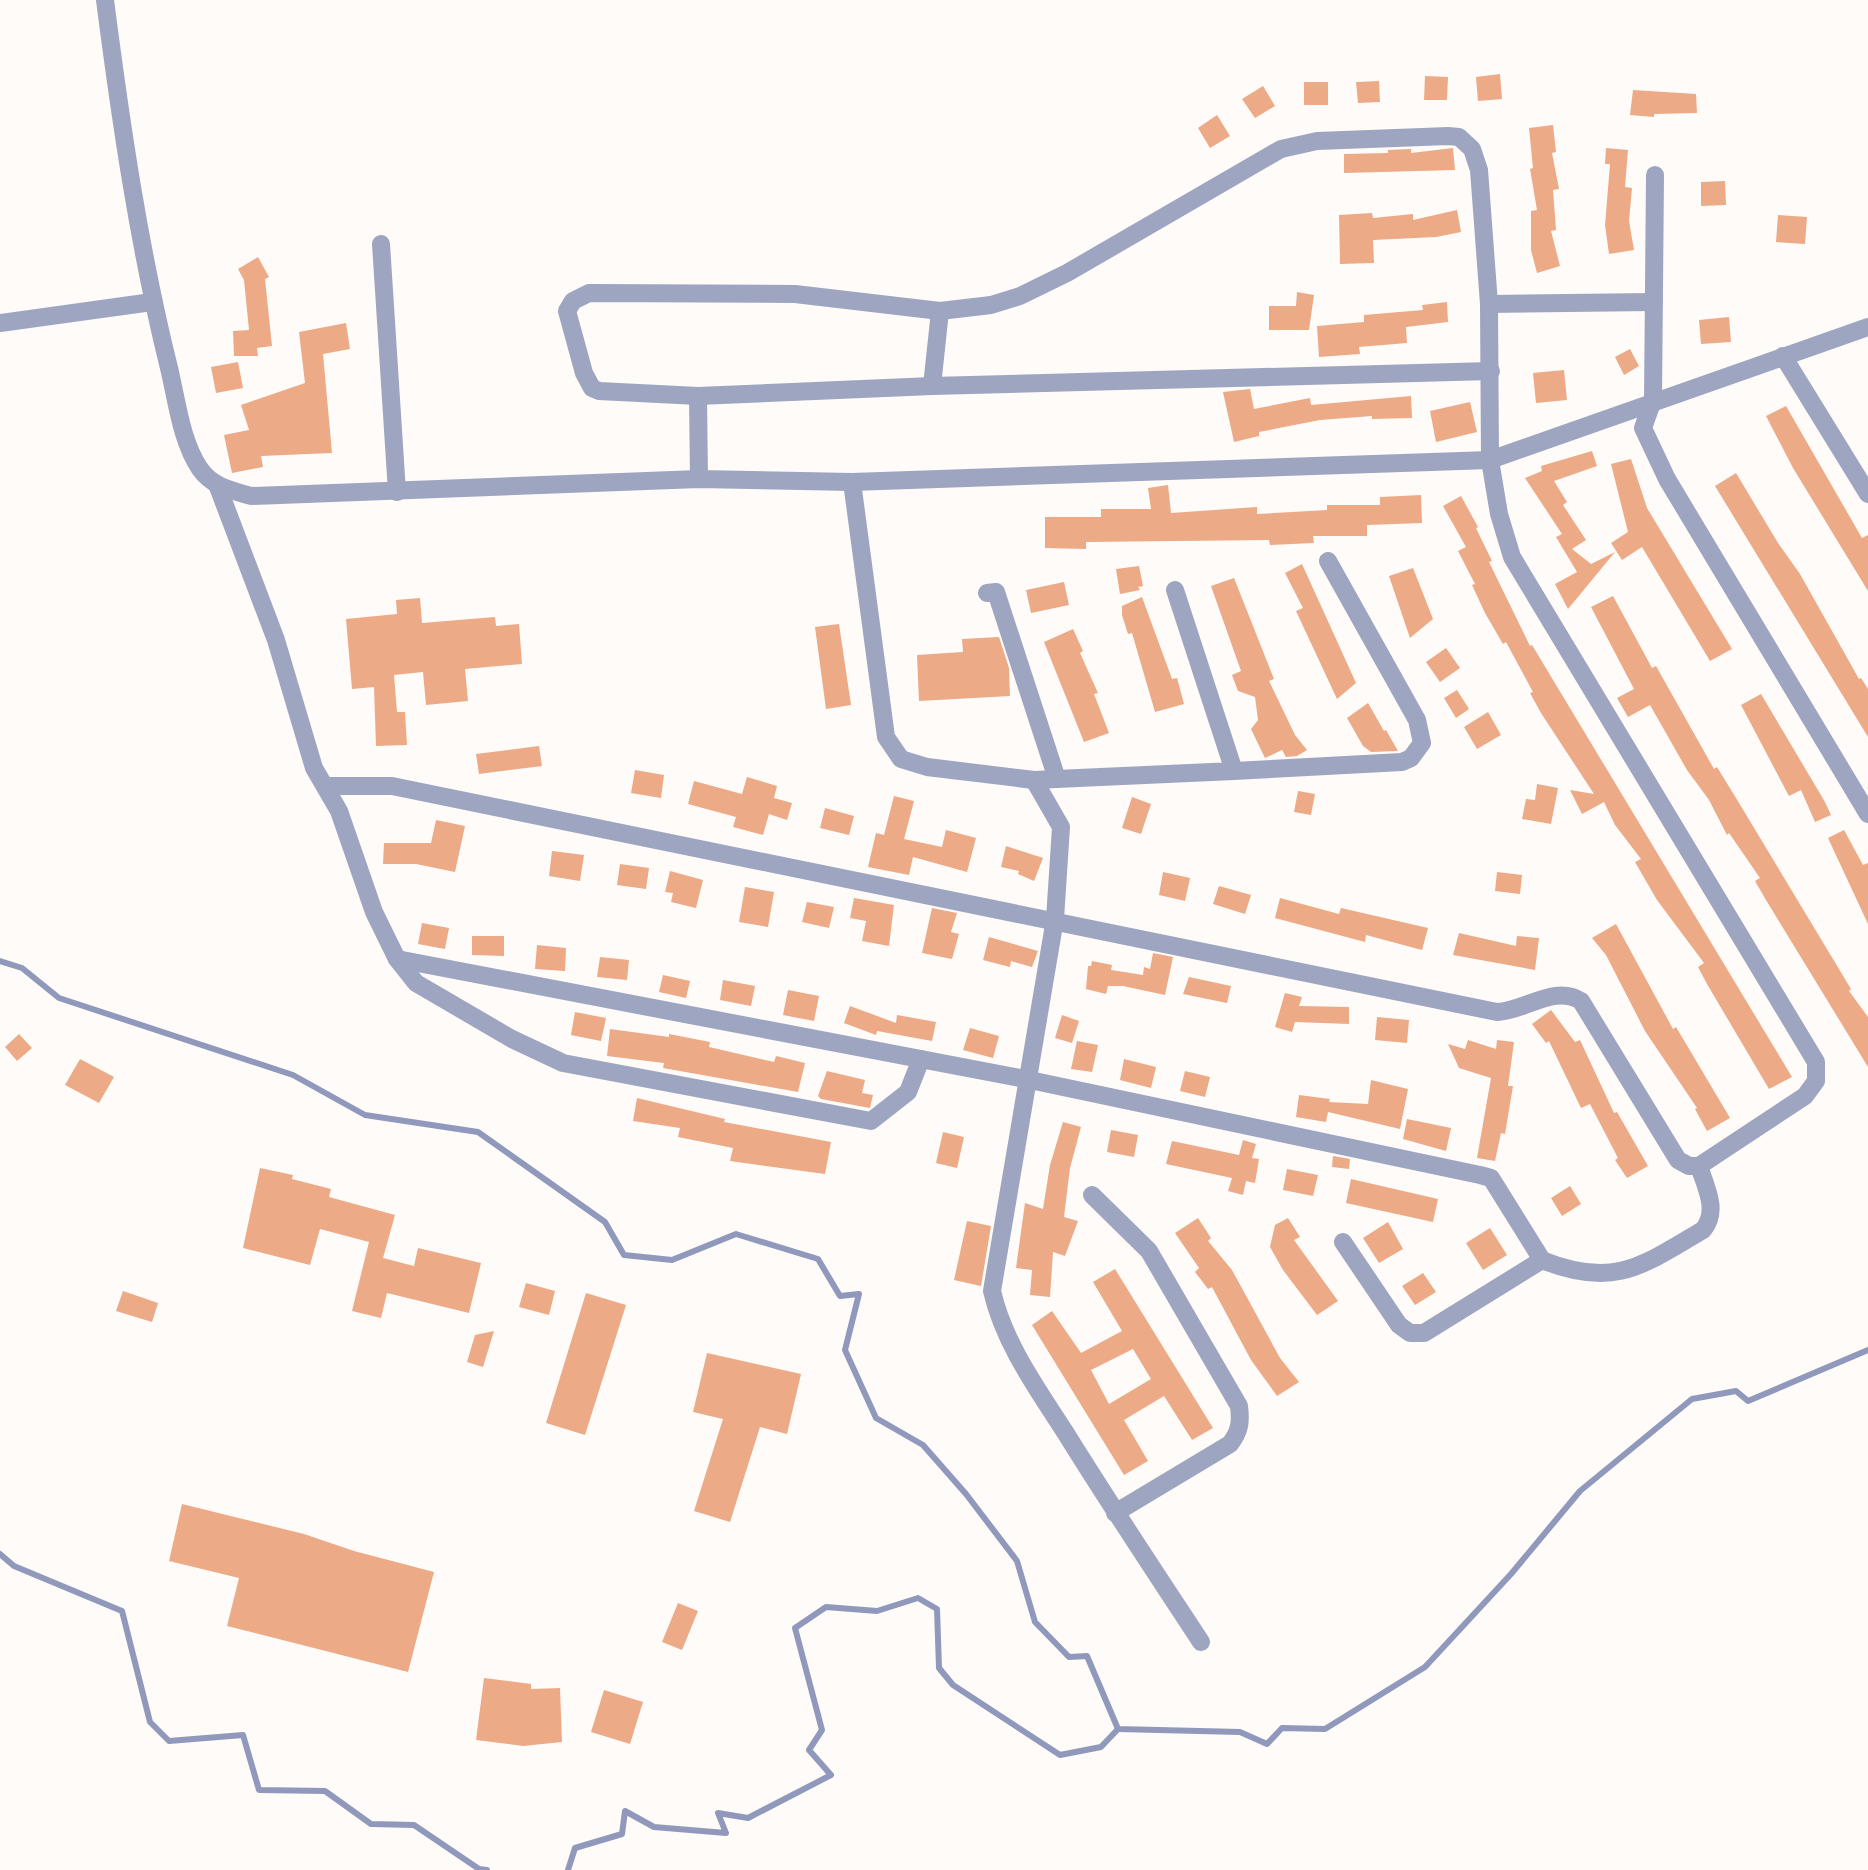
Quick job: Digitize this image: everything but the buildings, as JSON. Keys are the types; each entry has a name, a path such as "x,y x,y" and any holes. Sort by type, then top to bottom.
{"street":[{"path":"105,0 124,147 152,302 188,446 201,471 218,487 276,640 314,768 339,811 374,912 397,959 416,983 512,1039 563,1063 871,1121 908,1092 921,1059"},
{"path":"326,786 392,786 1055,919 1497,1012 1521,1008 1554,996 1572,996 1581,1001 1678,1160 1689,1166 1699,1166 1805,1096 1815,1081 1816,1062 1512,557 1499,514 1490,460 1491,372 1489,304 1479,170 1468,143 1459,137 1448,136 1317,141 1281,149 1067,273 1020,296 991,306 940,310 795,294 589,293 569,305 567,311 584,373 592,388 698,396 932,386 1491,372"},
{"path":"1655,175 1653,400 1643,428 1653,453 1868,814"},
{"path":"381,244 397,492"},
{"path":"0,323 152,302"},
{"path":"1489,304 1654,302"},
{"path":"932,386 940,310"},
{"path":"218,487 251,496 699,480 852,482 1490,460 1653,400 1868,327"},
{"path":"1783,356 1868,494"},
{"path":"698,396 699,480"},
{"path":"852,482 886,737 892,750 901,759 927,767 1034,780 1402,762 1411,758 1422,743 1417,720 1328,561"},
{"path":"1175,590 1234,771"},
{"path":"987,593 996,592 1057,779"},
{"path":"1034,780 1061,827 1055,919 1025,1079 992,1291 1000,1319 1016,1354 1115,1513 1201,1642"},
{"path":"397,959 1025,1079 1488,1177 1542,1260 1587,1273 1629,1271 1703,1230 1711,1222 1712,1210 1699,1166"},
{"path":"1092,1195 1150,1251 1239,1406 1241,1421 1238,1434 1230,1444 1115,1513"},
{"path":"1343,1242 1399,1325 1404,1331 1418,1334 1542,1260"}],"waterway":[{"path":"0,961 22,968 59,998 293,1075 365,1115 478,1132 605,1222 624,1255 672,1260 736,1234 818,1259 840,1296 859,1294 845,1350 876,1418 923,1445 966,1494 1017,1561 1035,1622 1069,1657 1087,1656 1118,1729 1240,1732 1267,1744 1282,1728 1325,1729 1425,1667 1511,1574 1580,1491 1692,1399 1736,1391 1748,1401 1868,1350"},
{"path":"0,1554 14,1566 122,1611 150,1722 169,1741 243,1735 259,1790 325,1791 371,1824 414,1825 479,1869 487,1870"},
{"path":"568,1870 575,1848 622,1834 625,1811 654,1827 726,1833 718,1813 748,1818 831,1775 809,1750 822,1730 795,1628 826,1607 877,1611 918,1598 937,1609 939,1668 953,1685 1060,1755 1101,1747 1118,1729"}]}
